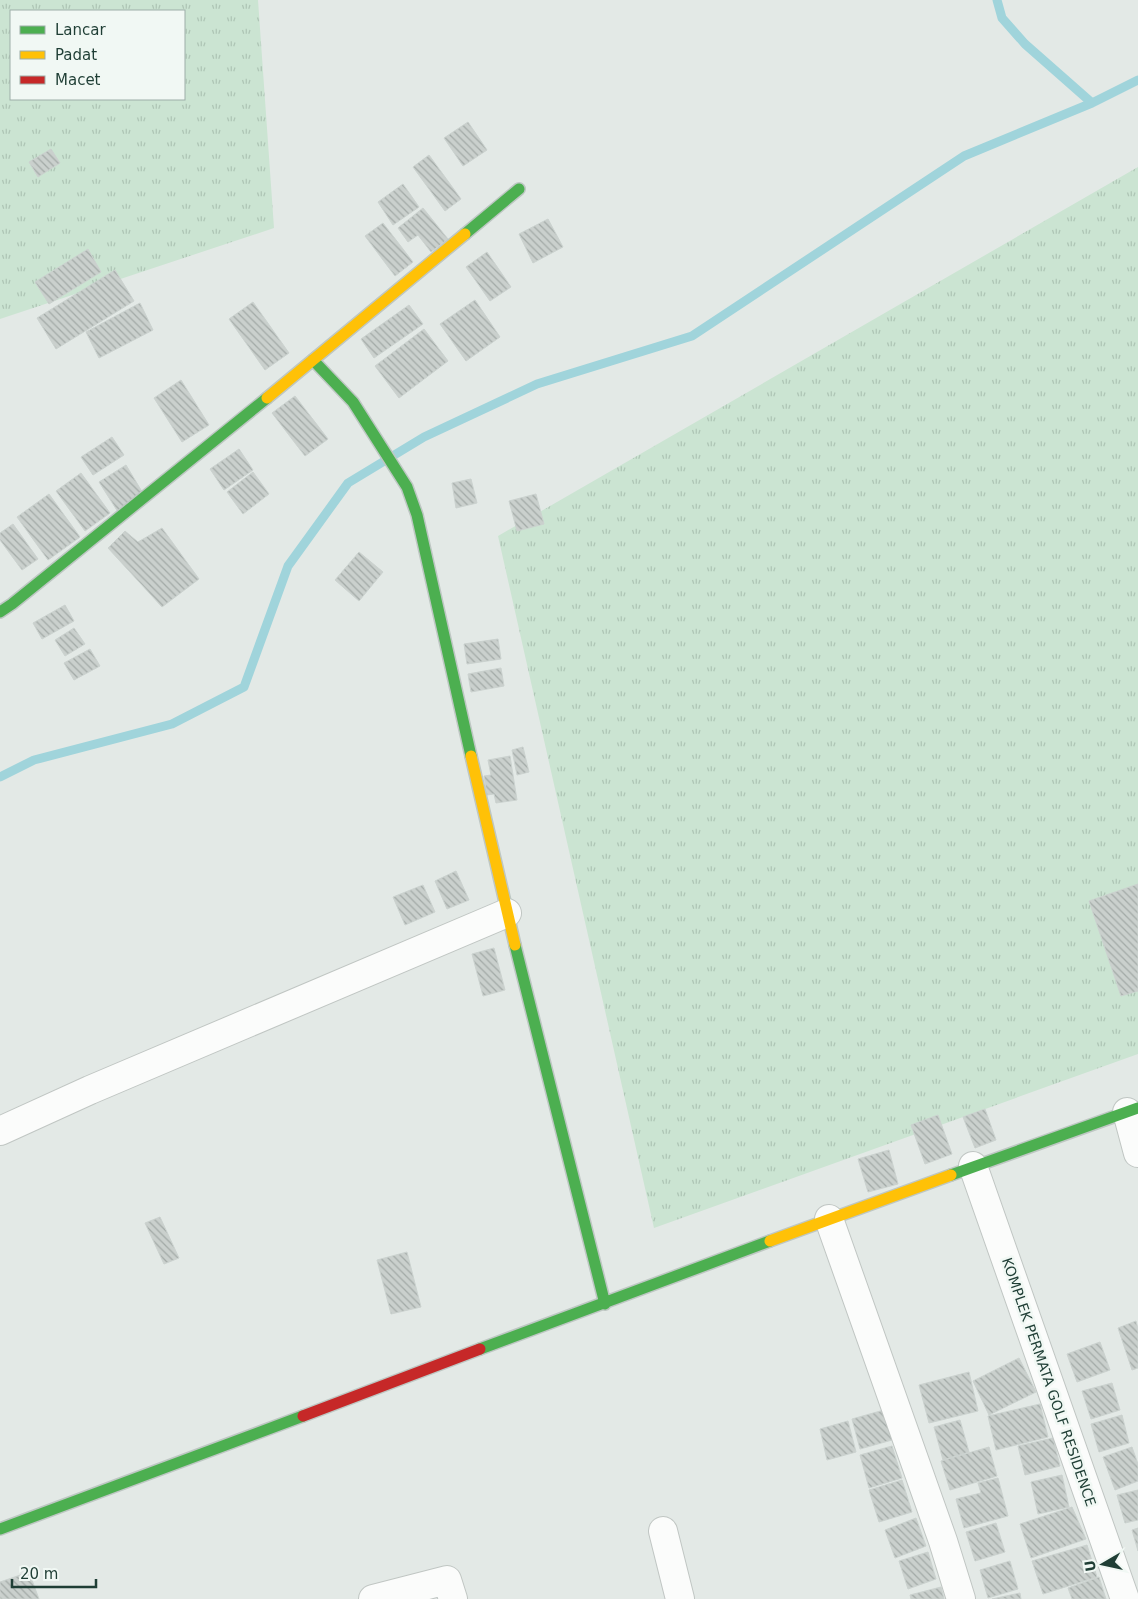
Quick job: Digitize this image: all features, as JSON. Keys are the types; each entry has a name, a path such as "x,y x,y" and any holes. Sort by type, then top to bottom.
{"street":[{"path":"0,612 313,360 519,189"},
{"path":"313,360 352,402 407,488 417,516 506,913 605,1304"},
{"path":"0,1131 99,1086 506,913"},
{"path":"0,1529 829,1219 1132,1110 1138,1153"},
{"name":"KOMPLEK PERMATA GOLF RESIDENCE","path":"973,1166 1125,1599"},
{"path":"829,1219 943,1541 961,1599"},
{"path":"663,1531 680,1599"},
{"path":"372,1599 447,1580 453,1599"}],"green space":[{"path":"0,0 258,0 274,228 0,319"},
{"path":"1138,167 1138,1054 654,1228 498,536"}],"building":[{"path":"468,122 487,150 463,166 444,138"},
{"path":"51,149 60,163 38,177 29,162"},
{"path":"429,155 461,199 445,211 413,167"},
{"path":"403,184 419,207 393,225 378,202"},
{"path":"423,208 448,239 431,252 418,235 408,242 398,228"},
{"path":"548,219 563,247 533,263 519,234"},
{"path":"383,223 413,262 395,276 365,236"},
{"path":"88,249 101,272 49,304 35,282"},
{"path":"487,252 511,287 490,301 466,267"},
{"path":"115,270 134,301 56,349 37,318"},
{"path":"475,300 500,337 466,361 440,324"},
{"path":"253,302 289,353 265,370 229,319"},
{"path":"140,303 153,330 99,358 86,332"},
{"path":"409,305 423,324 374,358 361,339"},
{"path":"424,329 448,361 399,398 375,366"},
{"path":"181,380 209,425 182,442 154,398"},
{"path":"295,396 328,439 305,456 272,413"},
{"path":"112,437 124,455 93,475 81,457"},
{"path":"239,449 253,470 224,490 210,469"},
{"path":"126,465 144,495 118,512 99,482"},
{"path":"253,472 269,494 243,514 227,492"},
{"path":"81,473 110,513 85,531 56,491"},
{"path":"471,479 477,503 456,508 452,483"},
{"path":"49,494 80,537 48,560 17,517"},
{"path":"536,494 544,524 517,531 509,501"},
{"path":"13,524 38,559 22,570 0,540 0,533"},
{"path":"162,528 199,579 162,607 108,548 125,531 138,542"},
{"path":"359,552 383,572 359,601 335,580"},
{"path":"65,605 74,621 42,639 33,623"},
{"path":"74,628 85,644 65,656 55,640"},
{"path":"498,639 501,659 467,664 464,644"},
{"path":"90,649 100,666 74,680 64,663"},
{"path":"501,668 504,686 471,692 468,674"},
{"path":"523,747 529,772 517,775 512,750"},
{"path":"510,756 517,800 496,803 494,794 487,795 484,776 491,775 488,760"},
{"path":"456,871 469,900 447,909 435,881"},
{"path":"1138,884 1138,991 1121,996 1089,901"},
{"path":"423,885 435,912 405,925 393,897"},
{"path":"494,948 505,990 483,996 472,954"},
{"path":"985,1109 996,1140 975,1148 963,1117"},
{"path":"938,1115 952,1154 925,1164 911,1125"},
{"path":"889,1150 898,1184 868,1192 858,1159"},
{"path":"160,1217 179,1258 164,1264 145,1223"},
{"path":"407,1252 421,1307 391,1314 377,1260"},
{"path":"1136,1321 1138,1329 1138,1368 1132,1370 1118,1328"},
{"path":"1100,1342 1110,1370 1077,1382 1067,1354"},
{"path":"1019,1358 1036,1392 989,1415 973,1381"},
{"path":"969,1372 978,1411 929,1423 919,1385"},
{"path":"1112,1383 1120,1410 1091,1419 1082,1391"},
{"path":"1040,1404 1048,1437 996,1450 988,1416"},
{"path":"884,1410 892,1440 860,1449 852,1419"},
{"path":"1122,1415 1129,1443 1099,1452 1091,1424"},
{"path":"960,1420 969,1452 943,1460 934,1427"},
{"path":"848,1421 856,1452 827,1460 820,1429"},
{"path":"1053,1438 1060,1466 1025,1475 1018,1446"},
{"path":"892,1446 902,1478 869,1488 860,1455"},
{"path":"989,1447 997,1476 950,1490 941,1461"},
{"path":"1132,1447 1138,1464 1138,1481 1115,1490 1103,1457"},
{"path":"1062,1475 1069,1507 1038,1514 1031,1482"},
{"path":"998,1478 1008,1516 964,1528 956,1499 981,1493 978,1483"},
{"path":"902,1480 912,1512 879,1522 869,1490"},
{"path":"1138,1490 1138,1520 1125,1523 1117,1495"},
{"path":"1072,1507 1086,1539 1031,1558 1020,1524"},
{"path":"916,1518 926,1546 895,1558 885,1530"},
{"path":"996,1523 1005,1552 975,1561 966,1532"},
{"path":"1138,1528 1138,1551 1132,1530"},
{"path":"1087,1545 1097,1577 1043,1594 1032,1561"},
{"path":"928,1552 936,1579 908,1589 899,1561"},
{"path":"1010,1561 1018,1589 988,1598 980,1570"},
{"path":"29,1572 39,1599 0,1599 0,1582"},
{"path":"1099,1577 1106,1599 1072,1599 1068,1588"},
{"path":"941,1587 944,1599 911,1599 910,1595"},
{"path":"1020,1593 1021,1599 992,1599"}],"waterway":[{"path":"997,0 1002,18 1025,44 1092,103"},
{"path":"0,777 34,760 172,724 244,687 288,566 348,483 424,437 537,384 692,336 964,156 1092,103 1138,80"}],"traffic: fast":[{"path":"465,234 519,189"},
{"path":"313,360 353,402 407,487 417,515 471,756"},
{"path":"0,612 267,398"},
{"path":"515,945 605,1304"},
{"path":"951,1175 1138,1108"},
{"path":"480,1349 770,1241"},
{"path":"0,1529 303,1416"}],"traffic: slow":[{"path":"267,398 465,234"},
{"path":"471,756 515,945"},
{"path":"770,1241 951,1175"}],"traffic: jam":[{"path":"303,1416 480,1349"}]}
